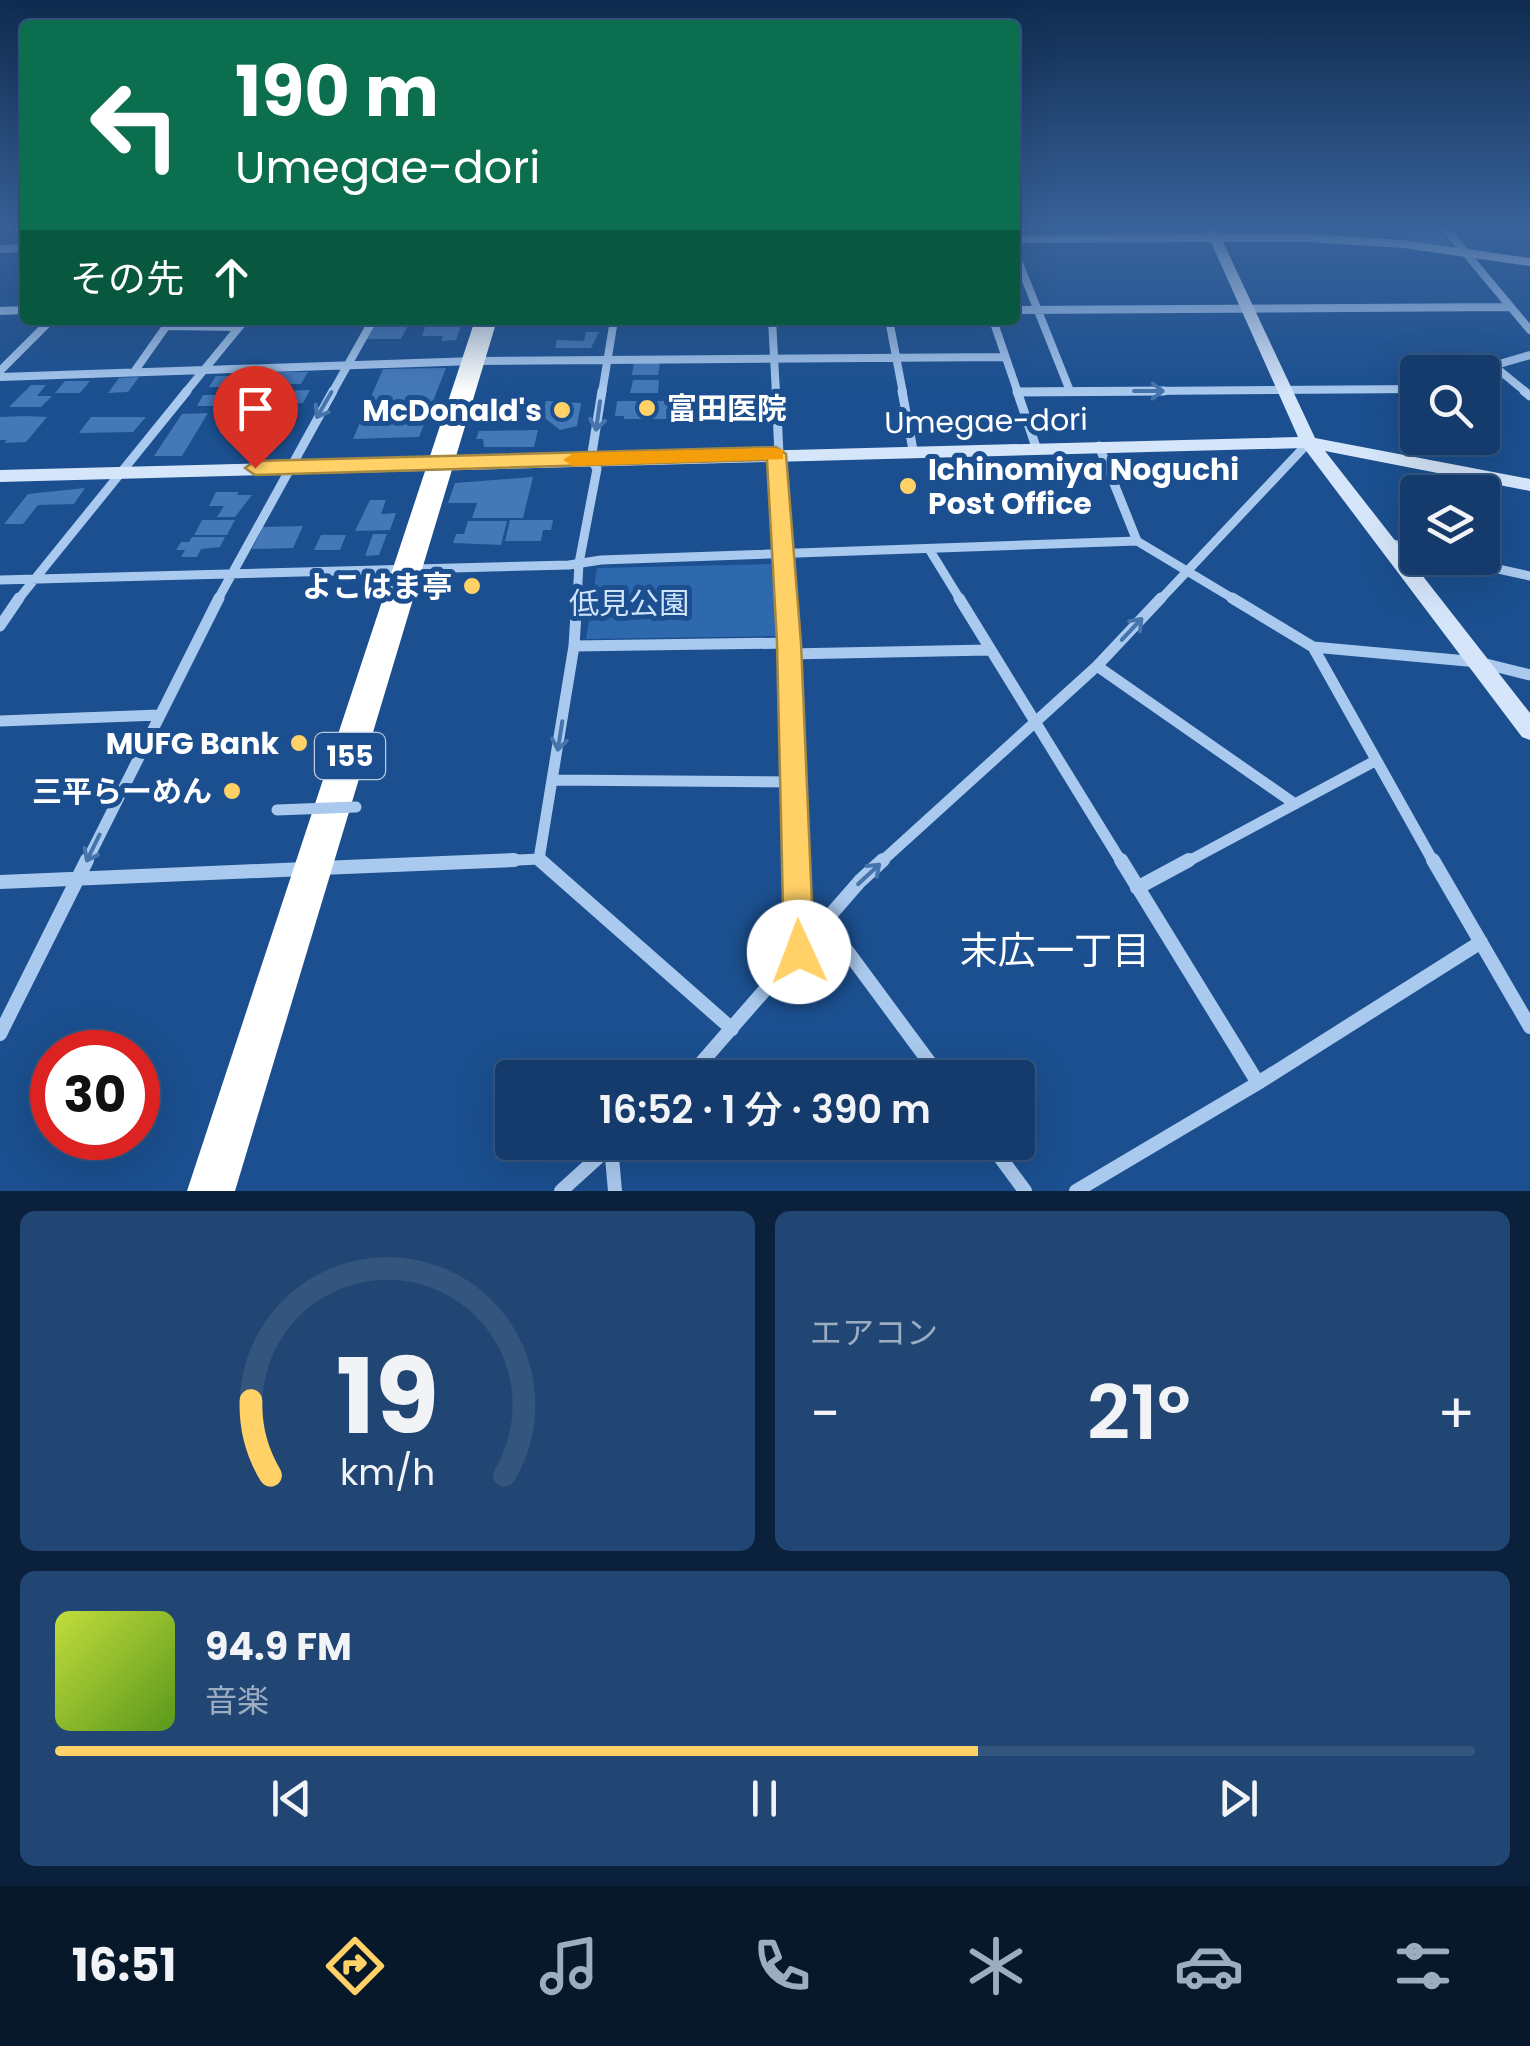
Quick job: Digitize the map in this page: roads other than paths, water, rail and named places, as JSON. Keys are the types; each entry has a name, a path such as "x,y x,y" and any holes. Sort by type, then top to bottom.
{"highway":[{"name":"155","path":"211,1191 485,325"}],"street":[{"path":"1027,283 1070,391"},
{"path":"1234,283 1309,442 1530,730"},
{"path":"1490,283 1530,330"},
{"path":"1020,310 1510,307"},
{"path":"0,374 46,325"},
{"path":"134,372 168,325"},
{"path":"0,626 33,578 241,325"},
{"path":"0,1034 232,572 370,325"},
{"path":"539,858 574,646 579,563 597,468 592,459 613,325"},
{"path":"772,325 789,648 799,952"},
{"path":"889,325 913,450"},
{"path":"995,325 1036,446"},
{"path":"1500,364 1530,354"},
{"path":"0,374 474,361 1005,357"},
{"path":"1500,371 1530,396"},
{"path":"1016,392 1400,389"},
{"path":"704,1060 860,880 1097,666 1309,442"},
{"name":"Umegae-dori","path":"0,476 1036,446 1309,442 1530,485"},
{"path":"1099,446 1137,541"},
{"path":"0,580 1137,541 1313,647 1478,662 1530,675"},
{"path":"1387,542 1400,545"},
{"path":"929,549 1258,1083"},
{"path":"1500,569 1530,576"},
{"path":"574,646 988,650"},
{"path":"1313,647 1530,1027"},
{"path":"1097,666 1296,804"},
{"path":"0,722 159,715"},
{"path":"1137,888 1375,761"},
{"path":"553,780 794,782"},
{"path":"277,810 356,807"},
{"path":"0,882 539,858 732,1029"},
{"path":"826,921 928,1060"},
{"path":"1076,1191 1258,1083 1481,942"},
{"path":"560,1191 595,1160"},
{"path":"613,1160 614,1191"},
{"path":"1002,1160 1024,1191"}],"place":[{"name":"富田医院","path":"647,408"},
{"name":"McDonald's","path":"562,410"},
{"name":"Ichinomiya Noguchi Post Office","path":"908,486"},
{"name":"よこはま亭","path":"472,586"},
{"name":"MUFG Bank","path":"299,743"},
{"name":"三平らーめん","path":"232,791"}],"district":[{"name":"末広一丁目","path":"1055,950"}],"park label":[{"name":"低見公園","path":"629,603"}]}
